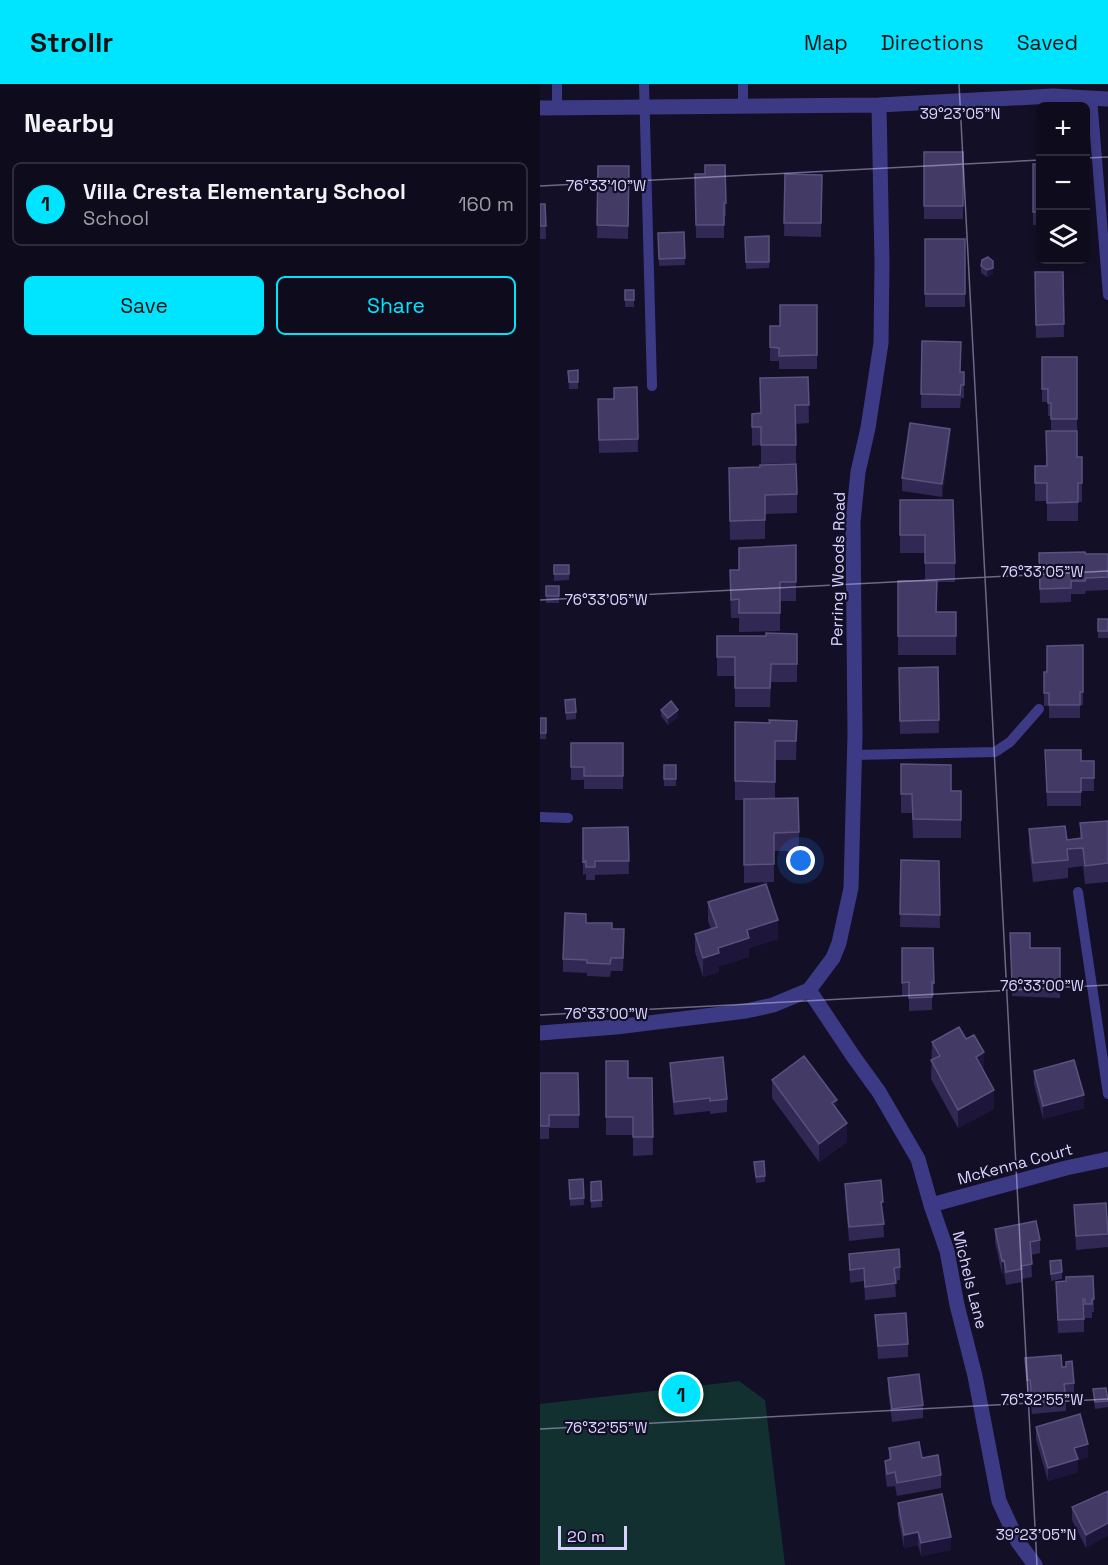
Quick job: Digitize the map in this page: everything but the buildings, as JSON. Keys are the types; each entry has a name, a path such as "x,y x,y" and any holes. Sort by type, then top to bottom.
{"street":[{"path":"540,108 879,105 1053,96 1108,99"},
{"name":"Perring Woods Road","path":"809,990 833,958 839,943 851,888 855,755 853,522 858,472 868,429 881,343 879,105"},
{"path":"540,1033 616,1027 746,1011 773,1005 809,990"},
{"name":"Michels Lane","path":"809,990 879,1092 918,1159 947,1251 957,1305 975,1376 999,1501 1018,1542 1035,1565"},
{"name":"McKenna Court","path":"931,1205 1066,1168 1108,1159"}],"lane":[{"path":"557,84 557,108"},
{"path":"644,84 652,386"},
{"path":"743,84 743,106"},
{"path":"1092,98 1108,295"},
{"path":"855,755 994,752 1010,742 1039,709"},
{"path":"540,817 568,818"},
{"path":"1078,892 1108,1094"}],"green space":[{"path":"739,1381 765,1400 785,1565 540,1565 540,1404"}],"place":[{"name":"Villa Cresta Elementary School","path":"681,1394"}]}
